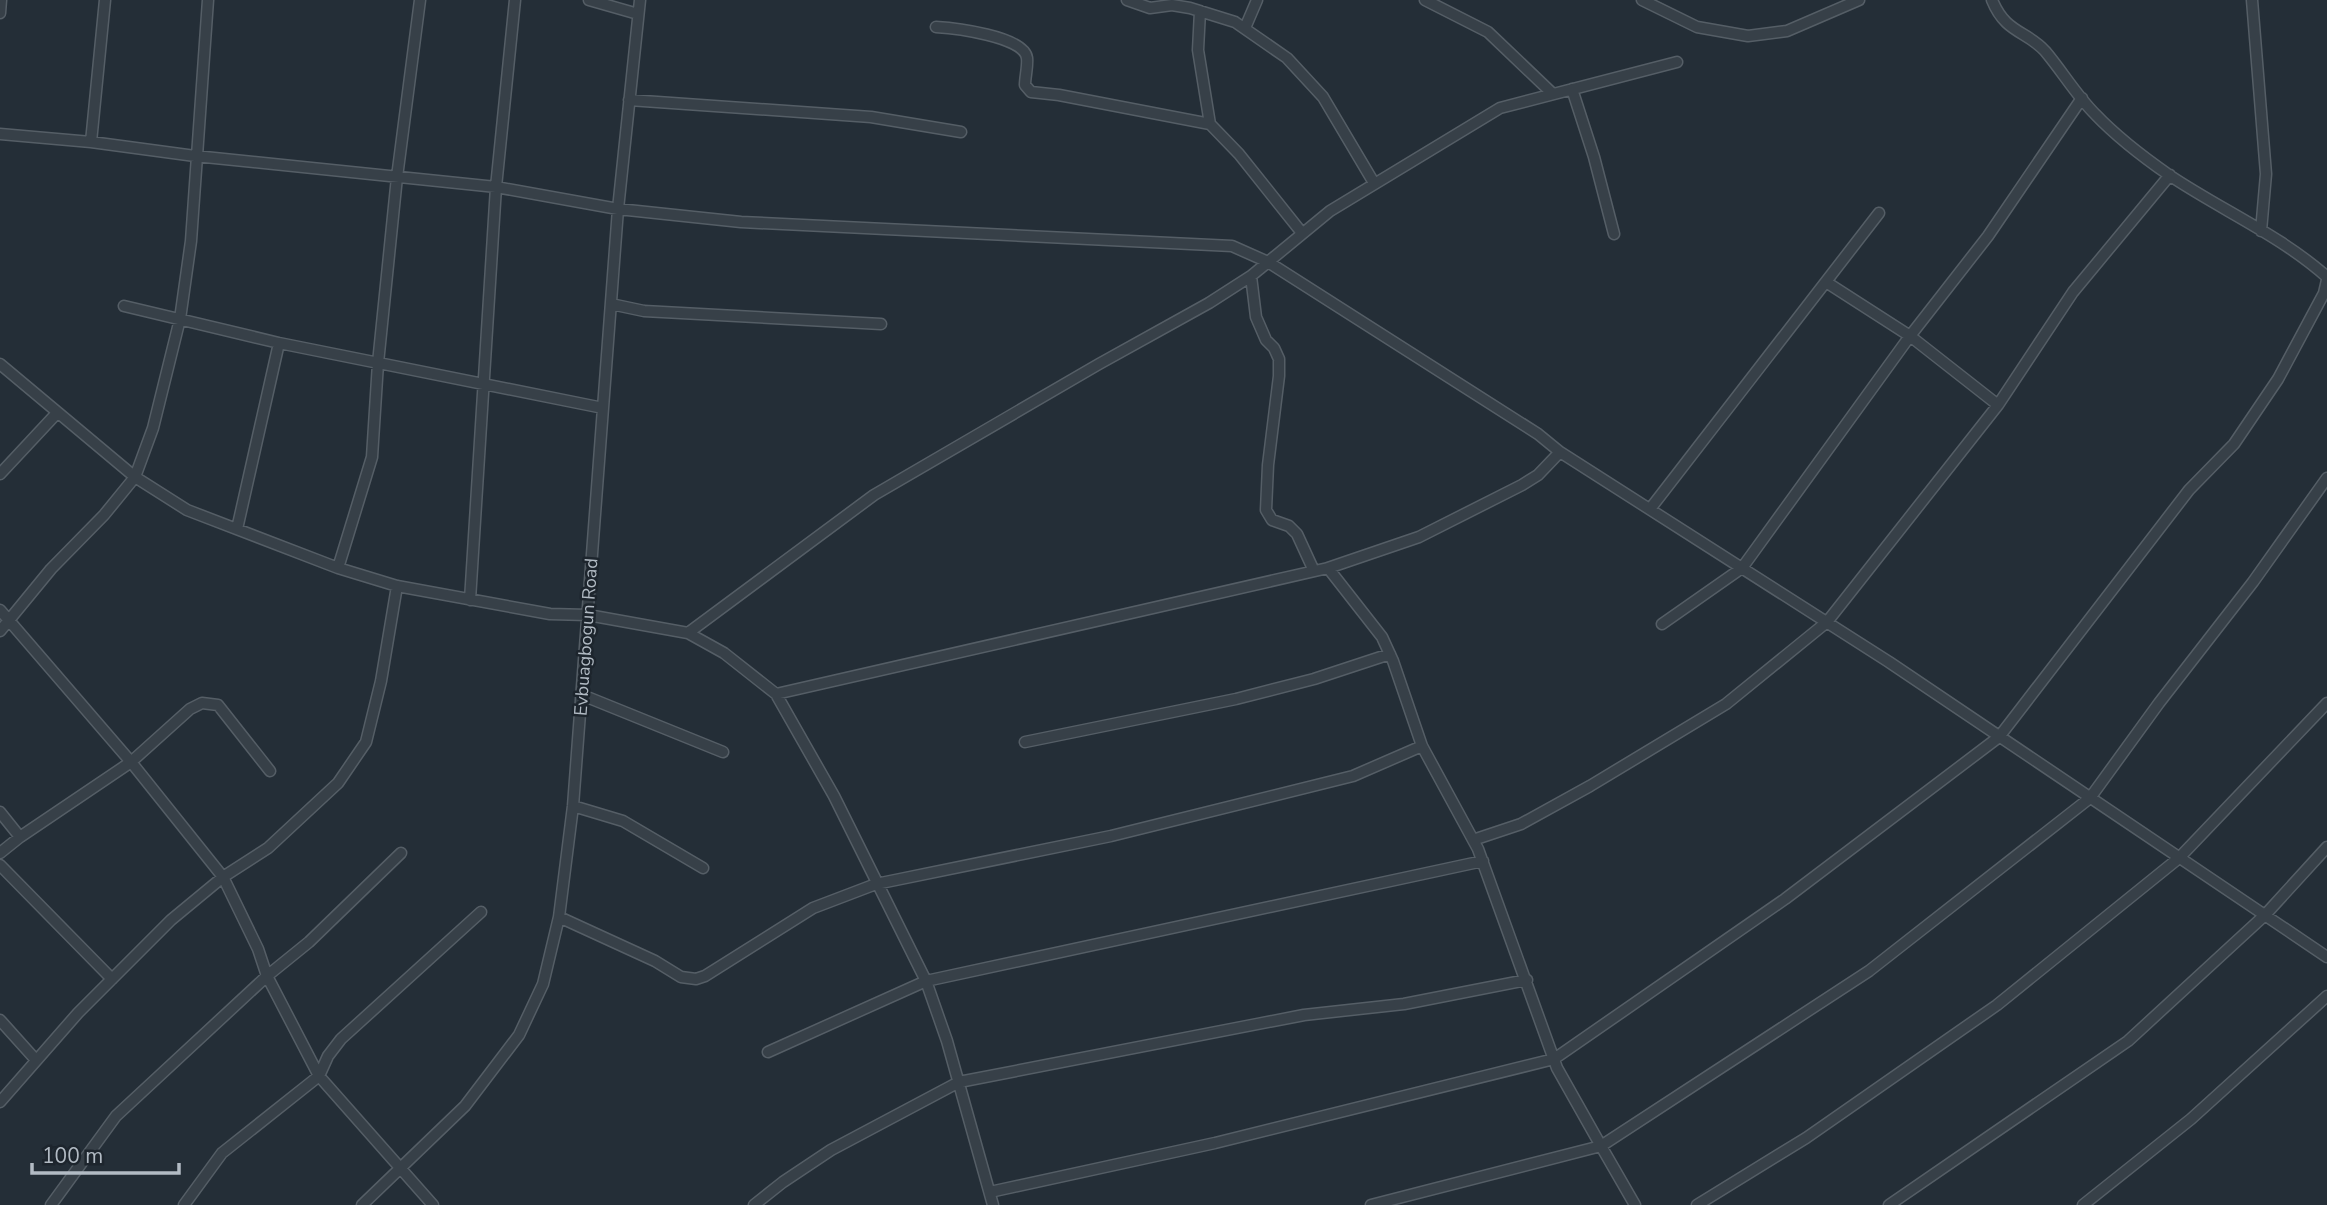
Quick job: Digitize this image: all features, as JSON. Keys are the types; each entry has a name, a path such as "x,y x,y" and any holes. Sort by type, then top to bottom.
{"street":[{"path":"0,13 1,0"},
{"path":"91,142 105,0"},
{"path":"0,631 33,589 104,515 135,477 153,428 180,319 191,241 208,0"},
{"path":"338,568 372,457 378,363 397,177 420,0"},
{"path":"470,600 496,187 515,0"},
{"path":"589,0 638,14"},
{"name":"Evbuagbogun Road","path":"362,1205 465,1106 519,1035 543,984 559,918 573,806 618,209 640,0"},
{"path":"1127,0 1150,8 1172,5 1235,22 1287,58 1323,97 1374,183"},
{"path":"1245,28 1257,0"},
{"path":"1425,0 1488,32 1553,94"},
{"path":"1642,0 1697,27 1748,36 1787,31 1859,0"},
{"path":"990,1192 1214,1143 1554,1059 1785,899 1999,737 2189,490 2234,444 2278,379 2324,293 2327,279 2314,265 2170,175 2128,144 2094,113 2042,48 2006,23 1992,0"},
{"path":"2252,0 2266,174 2261,231"},
{"path":"1200,11 1198,50 1210,124 1239,154 1302,233"},
{"path":"936,27 976,31 1020,47 1027,57 1025,85 1031,92 1210,124"},
{"path":"688,633 874,495 1099,363 1209,303 1251,276 1330,211 1500,108 1677,62"},
{"path":"1572,89 1594,157 1614,234"},
{"path":"1662,624 1742,568 1910,336 1988,236 2082,98"},
{"path":"629,100 871,117 961,132"},
{"path":"0,134 496,187 618,209 741,222 1233,246 1268,262 1538,434 1560,452 1827,622 2327,957"},
{"path":"1473,840 1521,824 1726,704 1827,622 1998,405 2073,292 2170,175"},
{"path":"1650,509 1879,214"},
{"path":"1251,276 1256,317 1266,340 1279,359 1266,510 1272,520 1289,526 1297,534 1314,571"},
{"path":"1826,282 1910,336 1998,405"},
{"path":"611,304 644,311 881,324"},
{"path":"124,306 279,343 603,408"},
{"path":"237,529 279,343"},
{"path":"0,365 135,477 187,510 338,568 397,586 550,614 588,615 688,633 724,653 776,694 834,796 926,981 959,1082 993,1205"},
{"path":"0,474 57,413"},
{"path":"776,694 1328,568 1419,537 1511,491 1538,475 1560,452"},
{"path":"1371,1205 1601,1146 1869,971 2090,798 2159,703 2253,582 2327,478"},
{"path":"1328,568 1382,637 1422,746 1483,861 1554,1059 1635,1205"},
{"path":"0,1102 36,1059 171,920 223,877 268,848 338,783 366,742 381,681 397,586"},
{"path":"0,610 131,762 223,877 258,948 267,976 319,1076 433,1205"},
{"path":"1026,742 1236,699 1390,654"},
{"path":"582,695 723,752"},
{"path":"0,853 131,762 190,709 208,702 218,705 270,771"},
{"path":"1697,1205 1806,1138 1997,1005 2179,858 2327,703"},
{"path":"559,918 655,961 681,977 696,979 705,976 813,908 876,884 1111,836 1277,796 1353,776 1422,746"},
{"path":"573,806 623,821 703,868"},
{"path":"0,812 20,837"},
{"path":"1889,1205 2128,1041 2265,915 2327,847"},
{"path":"51,1205 116,1116 267,976 309,942 401,853"},
{"path":"768,1052 926,981 1483,861"},
{"path":"0,865 112,979"},
{"path":"184,1205 222,1153 319,1076 328,1056 341,1038 481,912"},
{"path":"754,1205 831,1150 959,1082 1304,1015 1404,1004 1527,980"},
{"path":"2083,1205 2191,1119 2327,996"},
{"path":"0,1020 36,1059"}]}
